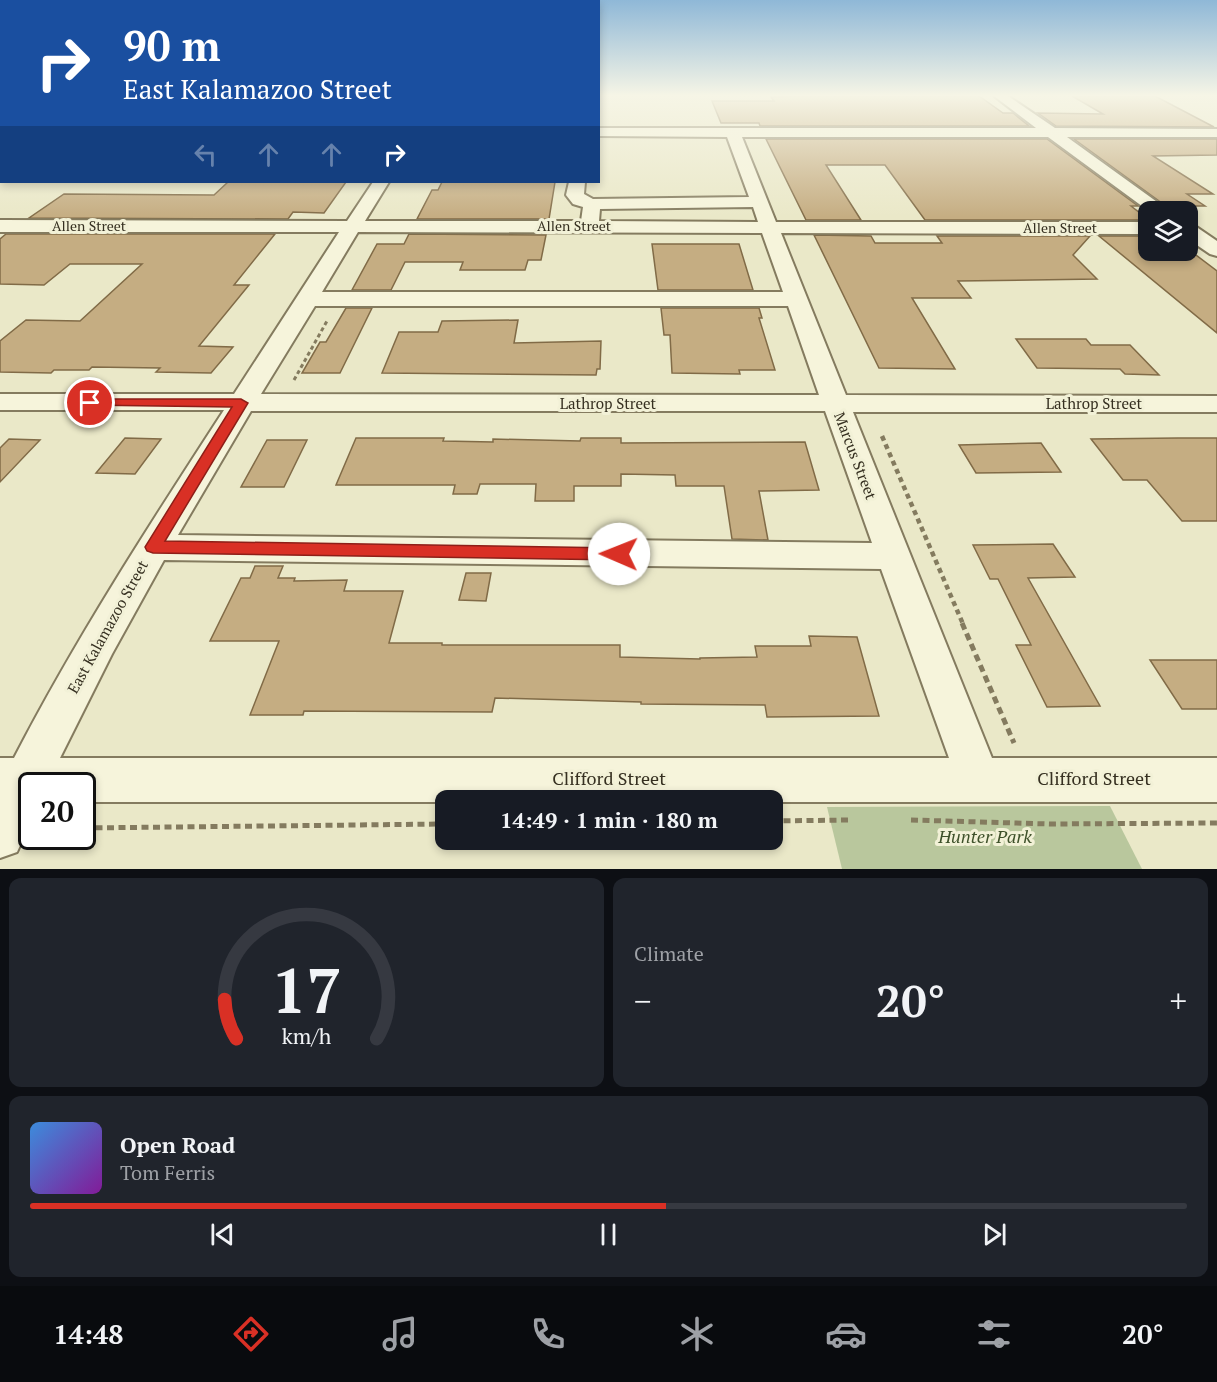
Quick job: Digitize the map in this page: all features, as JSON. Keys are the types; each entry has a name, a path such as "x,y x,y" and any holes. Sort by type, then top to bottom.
{"street":[{"name":"Marcus Street","path":"736,137 978,778"},
{"path":"1057,137 1147,201"},
{"name":"East Kalamazoo Street","path":"0,835 13,780 241,403 380,183"},
{"path":"576,183 575,195 579,200 592,204 765,215"},
{"path":"590,226 592,204"},
{"name":"Allen Street","path":"0,226 590,226 765,215 1138,228"},
{"path":"1198,229 1217,229"},
{"path":"1198,236 1217,250"},
{"path":"308,299 796,299"},
{"name":"Lathrop Street","path":"0,402 1217,404"},
{"path":"153,547 894,556"},
{"name":"Clifford Street","path":"13,780 978,778 1217,780"}],"path":[{"path":"868,404 1050,824"},
{"path":"901,819 1050,824 1217,824"},
{"path":"783,820 854,820"},
{"path":"96,828 435,824"}],"green space":[{"name":"Hunter Park","path":"1110,806 1142,869 842,869 827,807"}],"building":[{"path":"766,139 1047,139 1138,206 1131,206 1138,211 1138,220 925,220 885,165 826,165 861,220 806,220"},
{"path":"1074,139 1217,139 1217,155 1153,156 1213,194 1187,194 1198,201 1159,201"},
{"path":"227,183 345,183 324,213 293,212 288,219 29,218 64,194 214,195"},
{"path":"442,183 555,183 549,219 417,219 432,190 438,190"},
{"path":"6,234 275,234 234,285 249,285 199,346 233,347 211,373 156,372 160,368 92,367 89,370 54,370 51,373 0,372 0,341 26,320 80,321 142,264 70,264 44,285 0,284 0,239"},
{"path":"409,234 546,235 541,260 528,260 525,270 460,270 463,262 405,262 391,290 352,290 377,244 404,244"},
{"path":"814,235 871,236 875,243 942,243 937,236 1090,236 1073,255 1097,279 958,281 971,298 912,298 955,369 879,368"},
{"path":"1099,236 1138,236 1138,261 1198,261 1198,257 1217,271 1217,333"},
{"path":"652,244 739,244 753,290 658,290"},
{"path":"346,308 372,308 340,373 302,373 320,342 326,342"},
{"path":"661,308 759,308 762,318 759,318 775,370 739,370 740,374 672,373 670,335 664,335"},
{"path":"518,320 514,343 601,341 600,369 597,369 596,375 382,373 399,332 438,332 442,321"},
{"path":"1016,339 1086,339 1091,345 1130,345 1159,375 1125,374 1120,369 1037,368"},
{"path":"125,438 161,439 135,474 96,473"},
{"path":"356,438 444,438 443,441 493,442 493,439 580,441 581,438 621,438 621,443 805,442 819,490 759,491 768,540 732,539 724,486 676,486 675,475 621,474 621,486 574,486 574,501 535,501 536,484 480,484 477,494 453,494 455,485 336,485"},
{"path":"1217,438 1217,521 1182,521 1147,480 1123,480 1091,439"},
{"path":"9,439 40,440 0,482 0,448"},
{"path":"267,440 307,440 284,487 241,487"},
{"path":"1041,443 1061,472 976,473 959,445"},
{"path":"1053,544 1075,577 1028,578 1100,706 1047,707 1016,645 1031,645 998,579 990,579 973,545"},
{"path":"255,566 283,566 278,578 295,578 294,581 347,580 344,591 403,591 389,643 620,645 620,657 700,659 757,657 755,646 811,646 809,636 857,637 879,716 767,717 765,705 641,704 641,702 495,698 492,712 304,711 303,715 250,715 279,641 210,641 241,578 250,578"},
{"path":"466,573 491,573 486,601 459,600"},
{"path":"1150,660 1217,660 1217,709 1182,709"}],"route":[{"path":"90,403 241,403 153,547 619,554"}]}
